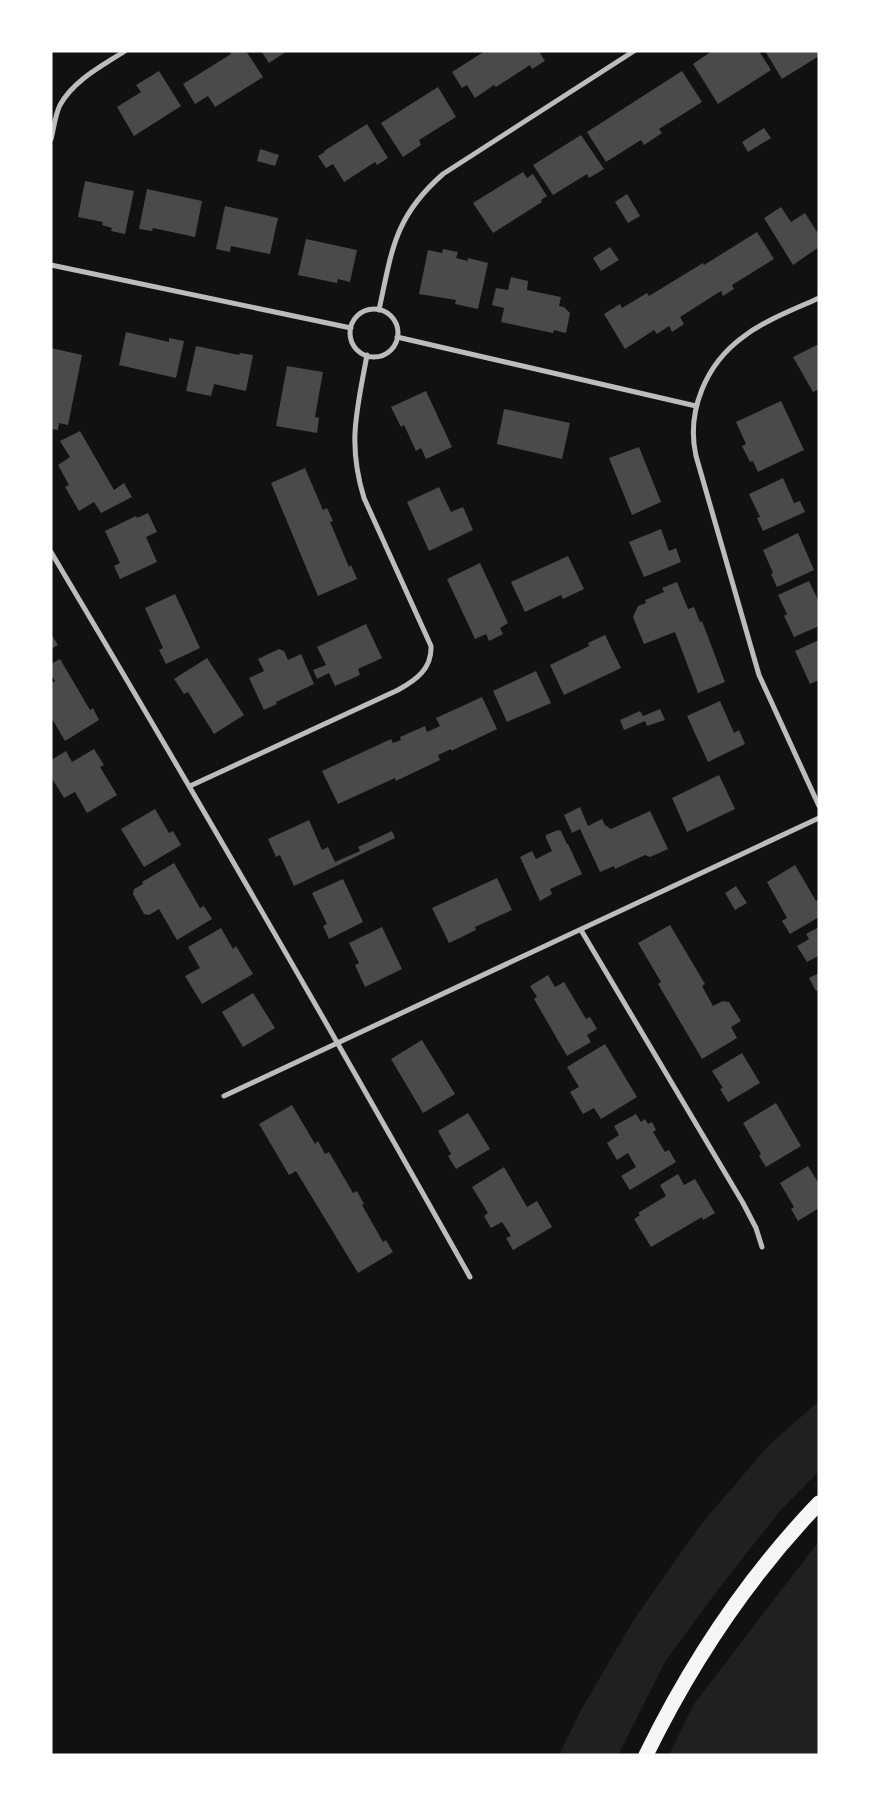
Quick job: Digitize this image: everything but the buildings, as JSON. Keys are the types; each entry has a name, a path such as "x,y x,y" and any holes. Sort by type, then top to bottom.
{"highway":[{"path":"646,1755 684,1683 725,1618 758,1575 819,1504"}],"street":[{"path":"51,139 60,106 73,88 125,51"},
{"path":"379,310 394,242 404,219 421,195 443,174 634,51"},
{"path":"51,265 351,328"},
{"path":"819,298 761,325 734,344 720,358 708,375 696,406 692,426 694,446 750,648 764,688 819,806"},
{"path":"371,309 379,310 387,313 394,320 397,328 397,337 386,353 379,356 367,355 354,345 351,338 351,328 359,314 371,309"},
{"path":"397,337 696,406"},
{"path":"190,786 398,690 418,678 428,666 431,646 364,498 357,474 354,451 354,425 367,355"},
{"path":"51,552 190,786 338,1042 470,1277"},
{"path":"224,1096 819,818"},
{"path":"581,930 743,1203 756,1228 762,1247"}],"shaded area":[{"path":"819,1401 819,1471 779,1512 666,1660 618,1755 559,1755 582,1708 635,1618 699,1527 768,1446"},
{"path":"819,1541 819,1754 669,1755 694,1704"}]}
